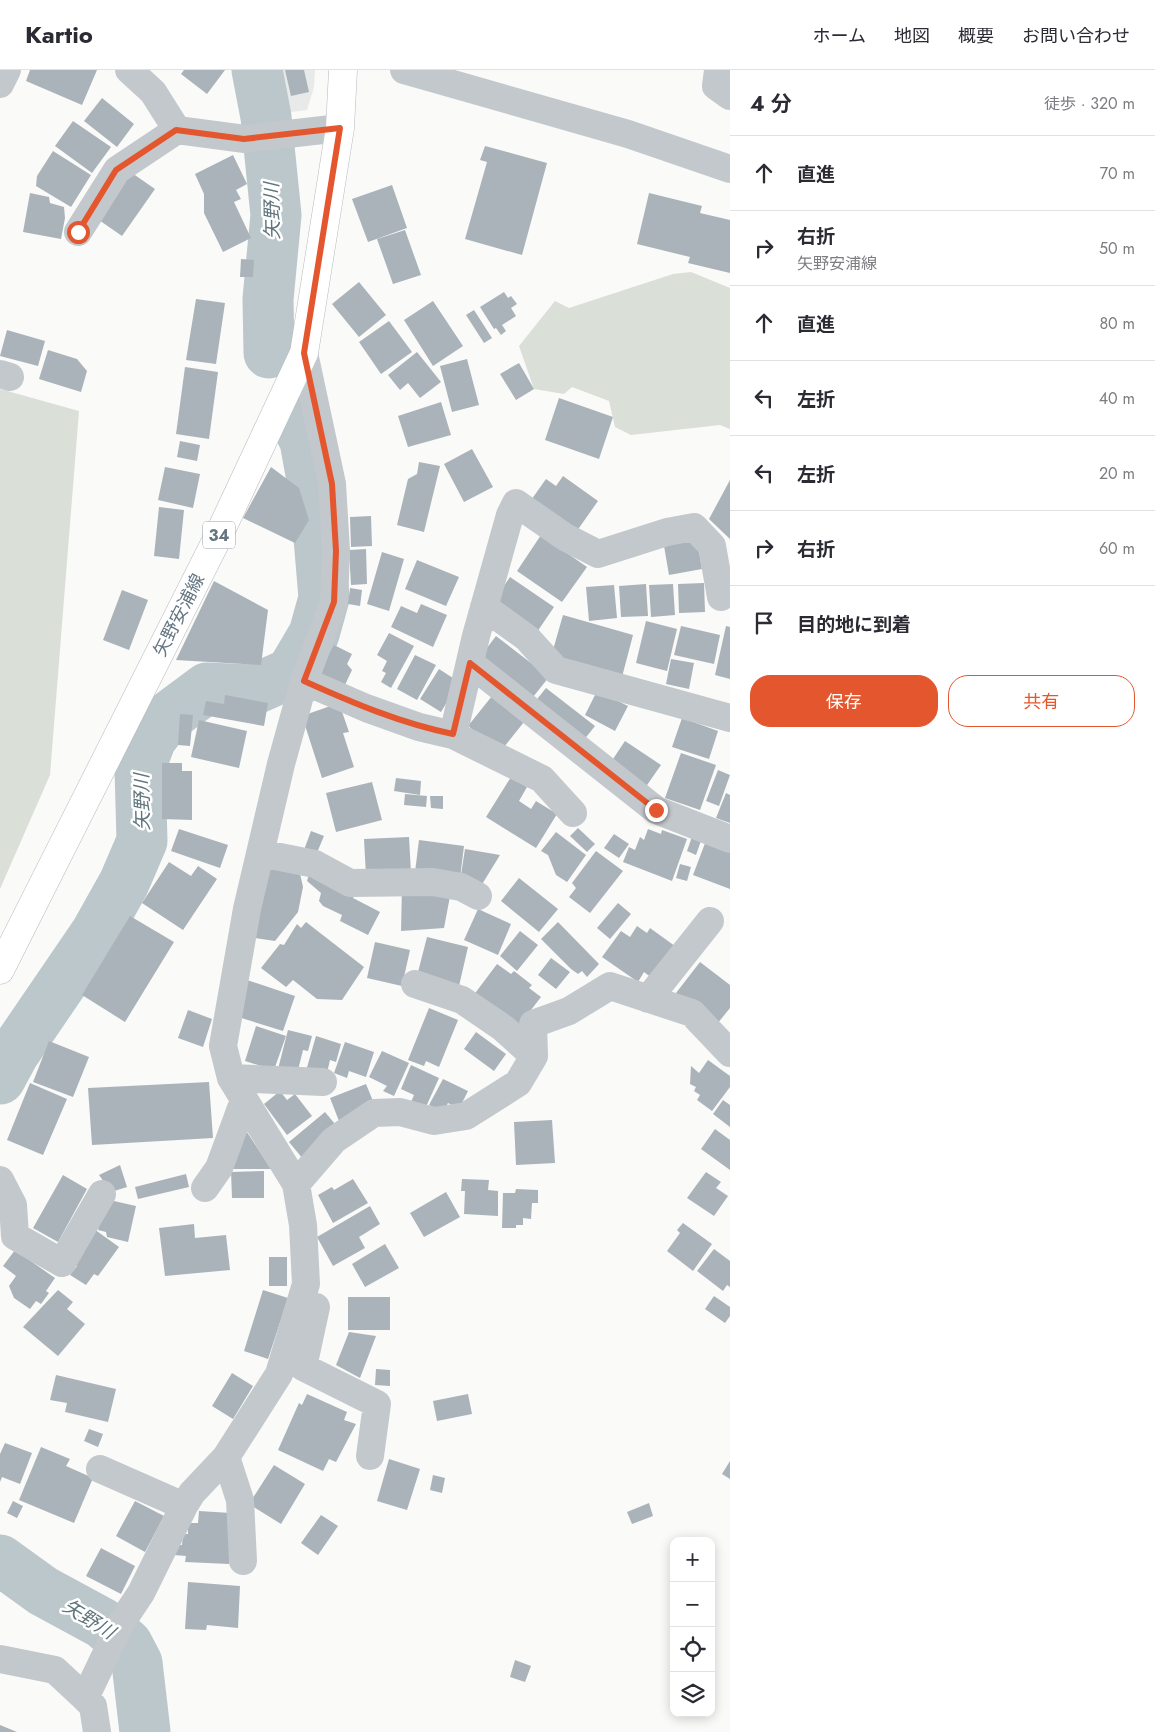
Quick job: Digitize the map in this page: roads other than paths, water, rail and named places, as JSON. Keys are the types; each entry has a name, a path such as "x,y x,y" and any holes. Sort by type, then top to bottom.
{"main road":[{"name":"矢野安浦線","path":"0,970 211,550 304,353 340,128 343,70"}],"street":[{"path":"0,84 7,70"},
{"path":"129,70 153,92 176,130"},
{"path":"404,70 628,134 730,169"},
{"path":"718,70 716,86 730,96"},
{"path":"78,232 116,170 176,130 244,139 340,128"},
{"path":"85,1698 121,1623 141,1593 184,1506 192,1493 226,1457 279,1374 306,1284 306,1256 296,1184 237,1089 223,1046 247,909 260,853 304,681 334,602 336,551 332,484 304,353"},
{"path":"453,734 484,607 510,515 516,503 564,537 598,554 667,532 694,527 712,546 721,597"},
{"path":"484,607 527,638 556,670 730,718"},
{"path":"470,663 656,810 730,839"},
{"path":"304,681 366,708 419,727 453,734 542,779 573,813"},
{"path":"260,853 315,864 350,883 433,882 461,887 478,896"},
{"path":"648,999 710,921"},
{"path":"415,984 462,1000 503,1028 534,1056"},
{"path":"296,1184 334,1140 374,1113 400,1112 434,1121 466,1116 518,1083 534,1056 533,1024 569,1011 610,986 692,1013 730,1053"},
{"path":"237,1089 323,1082"},
{"path":"205,1188 219,1168 237,1089"},
{"path":"0,1180 13,1205 16,1236 62,1263 102,1194"},
{"path":"302,1296 317,1299 303,1366 377,1404 370,1456"},
{"path":"226,1457 240,1500 243,1561"},
{"path":"100,1469 184,1506"},
{"path":"0,1659 55,1670 93,1706 97,1732"}],"waterway":[{"name":"矢野川","path":"257,70 266,117 276,215 268,299 269,353"},
{"name":"矢野川","path":"0,1079 14,1053 96,933 124,883 142,841 140,768 151,739 168,717 207,688 253,690 291,673 314,634 324,598 316,502 305,441 293,416"},
{"name":"矢野川","path":"0,1560 43,1591 102,1623 127,1644 137,1663 145,1732"}]}
